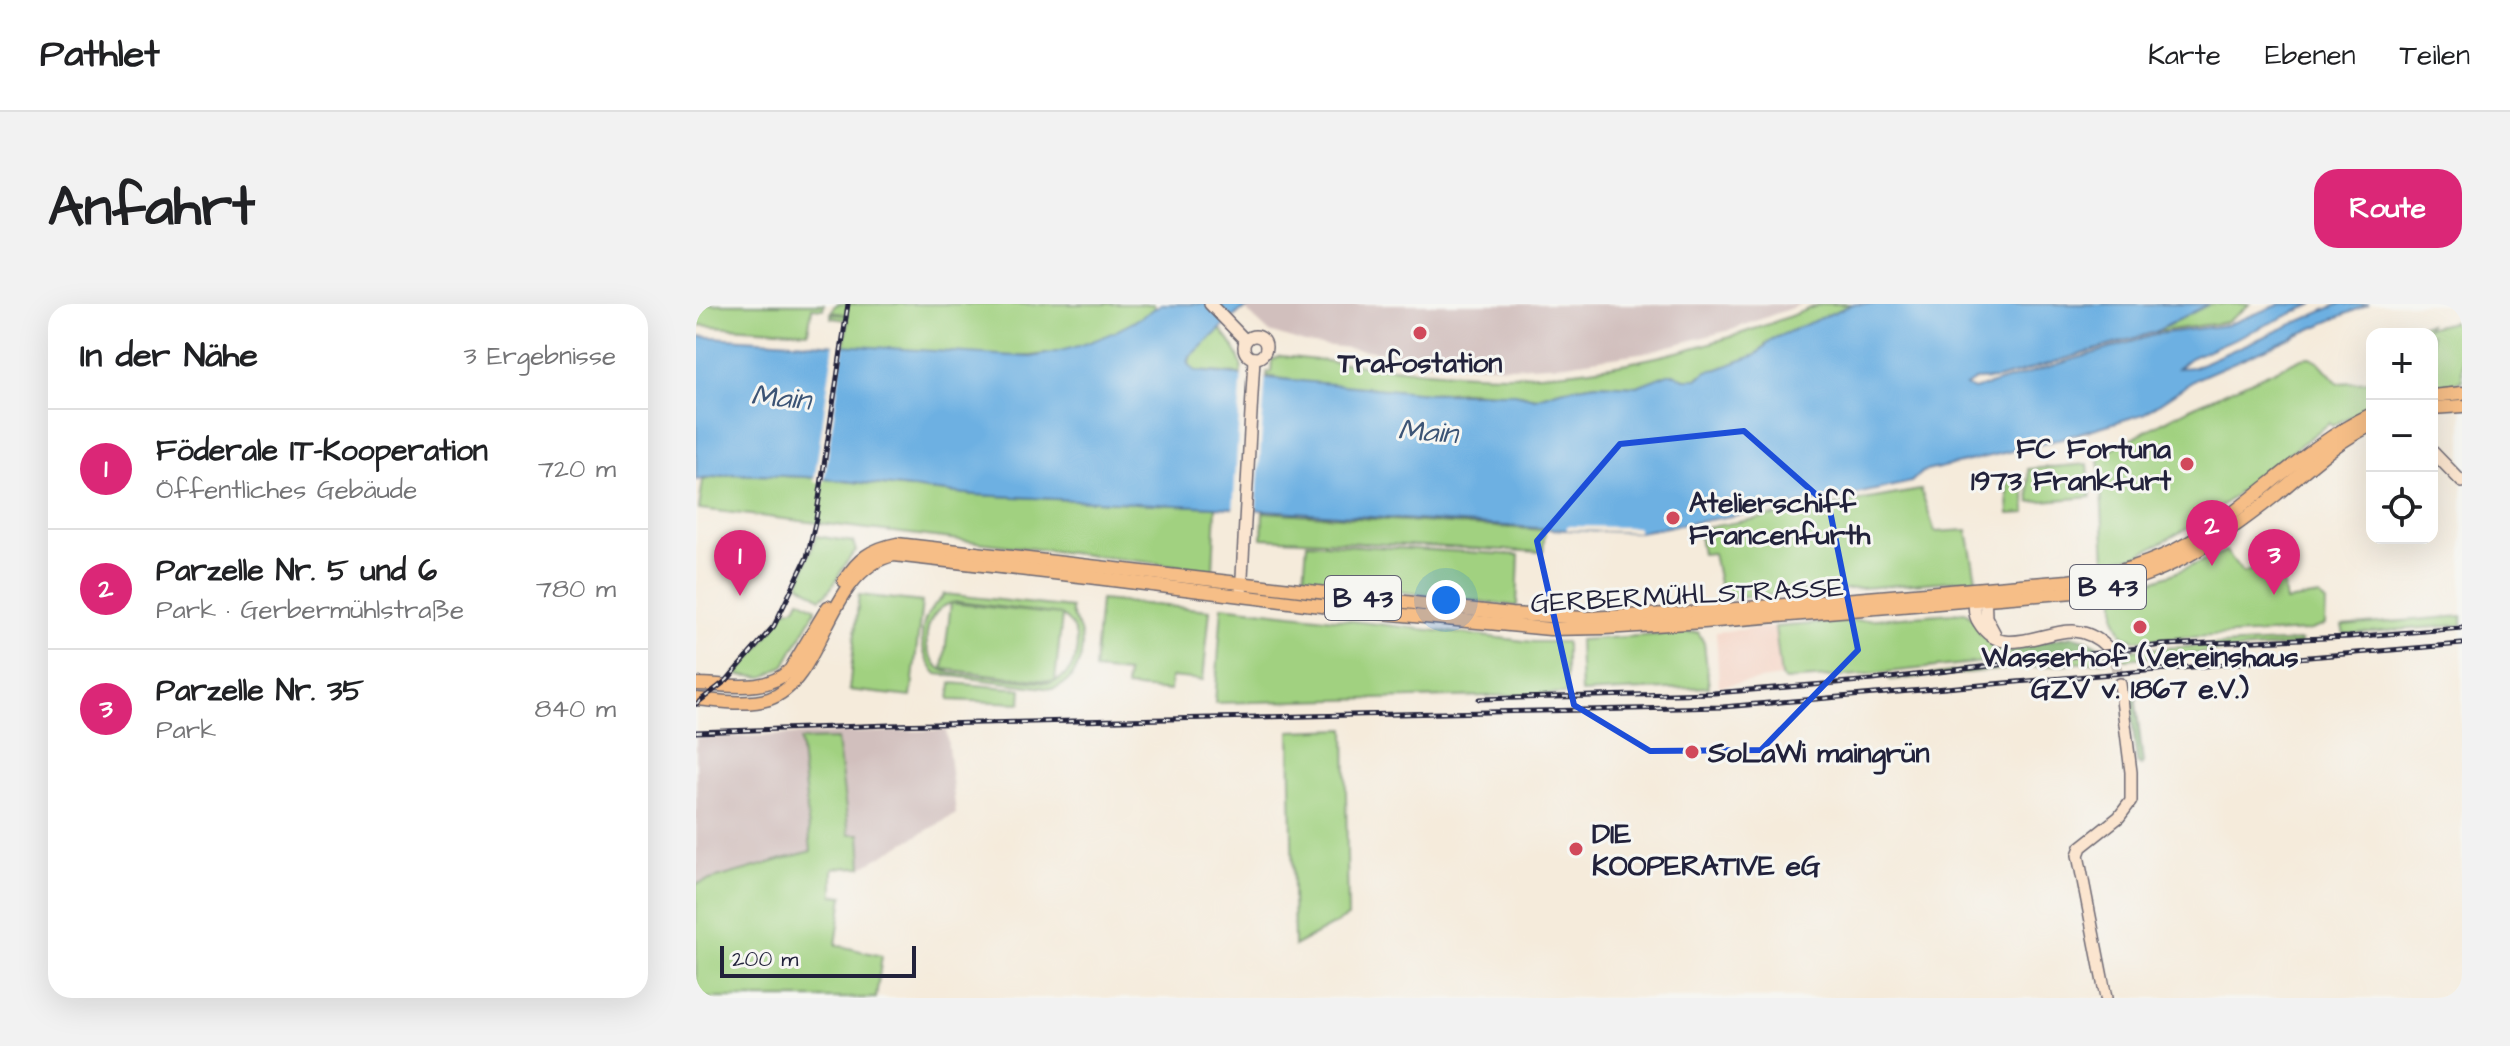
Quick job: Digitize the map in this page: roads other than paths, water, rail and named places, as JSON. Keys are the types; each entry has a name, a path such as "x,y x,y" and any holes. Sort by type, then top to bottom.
{"main road":[{"path":"2438,395 2462,393"},
{"path":"2438,408 2462,406"},
{"name":"GERBERMÜHLSTRASSE","path":"1981,596 2104,575 2157,559 2213,527 2330,438 2366,417"},
{"name":"GERBERMÜHLSTRASSE","path":"696,699 748,702 773,698 789,687 856,577 882,558 894,555 1553,617 1703,617 2086,591 2124,583 2170,567 2219,538 2318,457 2366,429"},
{"name":"GERBERMÜHLSTRASSE","path":"759,686 775,682 790,670 859,559 871,551 897,544 1024,556 1241,590"},
{"path":"696,684 759,686 762,694 748,702"}],"street":[{"path":"1210,304 1246,341 1246,354 1254,358 1263,355 1265,342 1258,336 1246,341"},
{"path":"1241,590 1254,358"},
{"path":"2438,447 2462,472"},
{"path":"2438,457 2462,482"},
{"path":"1981,596 1988,623 1998,638 2018,642 2075,631 2091,635 2107,647"},
{"path":"2106,998 2078,855 2081,847 2126,811 2132,798 2120,684"}],"water":[{"name":"Main","path":"1161,304 1255,304 1238,313 1190,357 1188,363 1195,371 1427,393 1515,393 1535,398 1596,384 1637,386 1668,374 1697,379 1707,371 1756,355 1772,339 1853,304 2209,304 2155,332 1998,379 1975,380 1966,386 1973,390 2157,334 2227,325 2281,304 2314,304 2190,358 2178,368 2194,367 2339,304 2369,304 2198,378 2143,414 2046,443 1922,472 1911,482 1843,497 1638,532 976,495 806,477 733,474 696,480 696,336 1031,357 1099,338"}],"tunnel":[{"path":"2107,647 2120,684"}],"railway":[{"path":"696,704 727,680 774,626 807,557 816,519 848,304"},
{"path":"1479,699 1714,693 1873,680 2163,645 2349,637 2462,628"},
{"path":"696,732 1723,707 2462,644"}],"place":[{"name":"Trafostation","path":"1420,333"},
{"name":"FC Fortuna 1973 Frankfurt","path":"2187,464"},
{"name":"Atelierschiff Francenfurth","path":"1673,518"},
{"name":"Parzelle Nr. 5 und 6","path":"2212,566"},
{"name":"Parzelle Nr. 35","path":"2274,595"},
{"name":"Föderale IT-Kooperation","path":"740,596"},
{"name":"Wasserhof (Vereinshaus GZV v. 1867 e.V.)","path":"2140,627"},
{"name":"SoLaWi maingrün","path":"1692,752"},
{"name":"DIE KOOPERATIVE eG","path":"1576,849"}]}
